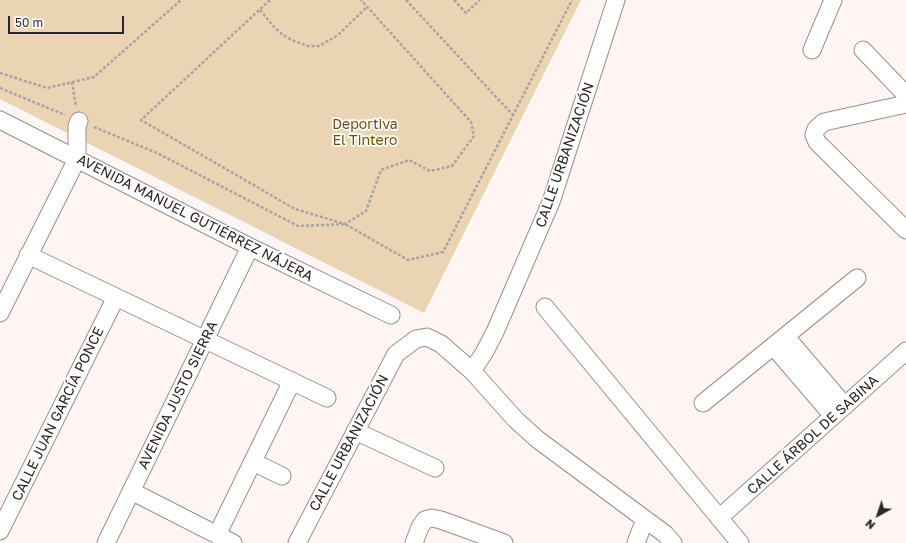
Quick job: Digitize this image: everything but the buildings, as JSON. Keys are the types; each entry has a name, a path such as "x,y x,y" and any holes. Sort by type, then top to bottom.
{"street":[{"name":"CALLE URBANIZACIÓN","path":"297,543 396,354 416,339 427,337 441,344 472,371 484,353 495,332 551,202 616,0"},
{"path":"812,50 833,0"},
{"path":"863,50 906,95"},
{"path":"906,104 824,122 816,129 814,135 817,142 906,230"},
{"name":"AVENIDA MANUEL GUTIÉRREZ NÁJERA","path":"0,120 250,247 391,315"},
{"path":"0,313 76,159 77,126 79,121"},
{"name":"AVENIDA JUSTO SIERRA","path":"106,543 250,247"},
{"path":"28,255 327,398"},
{"path":"704,403 857,278"},
{"name":"CALLE JUAN GARCÍA PONCE","path":"0,532 116,297"},
{"path":"545,306 740,543"},
{"path":"780,342 839,411"},
{"name":"CALLE ÁRBOL DE SABINA","path":"719,518 906,351"},
{"path":"472,371 516,420 537,439 665,534 673,543"},
{"path":"217,535 292,381"},
{"path":"356,431 435,468"},
{"path":"253,462 282,476"},
{"path":"131,491 233,543"},
{"path":"414,543 420,527 425,520 432,518 504,543"},
{"path":"636,543 645,519"}],"path":[{"path":"0,73 48,88 94,77 181,0"},
{"path":"270,0 141,120 295,209 345,224 408,260 443,252 572,0"},
{"path":"0,88 157,153 298,226 345,224 366,212 381,170 409,160 430,171 452,166 474,136 471,122 361,0"},
{"path":"406,0 513,115"},
{"path":"454,0 466,13 480,0"},
{"path":"260,10 274,27 283,35 308,46 319,46 338,35 367,7"},
{"path":"72,82 79,121"}],"green space":[{"name":"Deportiva El Tintero","path":"0,0 581,0 424,313 0,99"}]}
